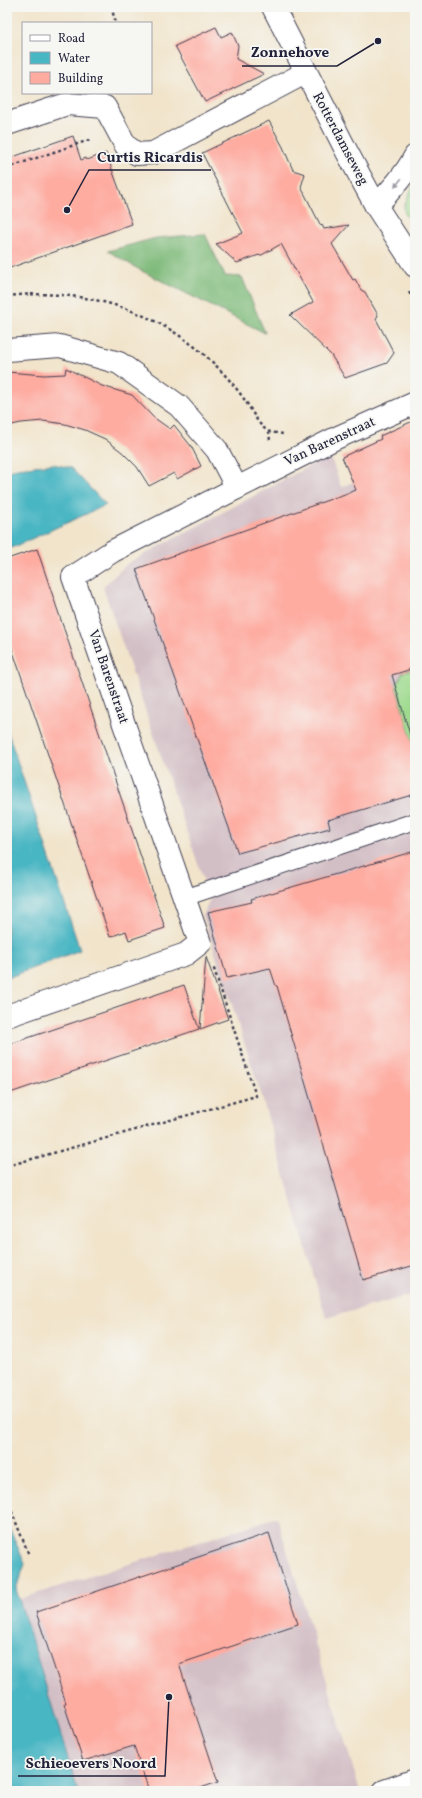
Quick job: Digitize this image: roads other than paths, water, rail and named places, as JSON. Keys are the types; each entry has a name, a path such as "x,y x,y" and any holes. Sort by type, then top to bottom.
{"street":[{"name":"Rotterdamseweg","path":"273,7 305,73 376,206 413,261"},
{"path":"7,124 67,104 105,107 126,146 137,154 153,154 305,73"},
{"path":"376,206 408,170 415,156"},
{"path":"7,350 60,346 119,363 179,406 217,450 237,488"},
{"name":"Van Barenstraat","path":"7,1016 186,954 200,943 73,577 112,551 336,438 415,403"},
{"path":"384,1791 415,1780"}],"lane":[{"path":"184,898 415,821"}],"water":[{"path":"53,464 71,468 106,505 7,550 7,472 17,468"},
{"path":"7,730 80,950 7,978"},
{"path":"7,1522 25,1564 16,1589 78,1791 7,1791"}],"place":[{"name":"Zonnehove","path":"378,41"},
{"name":"Curtis Ricardis","path":"67,210"},
{"name":"Schieoevers Noord","path":"169,1697"}]}
